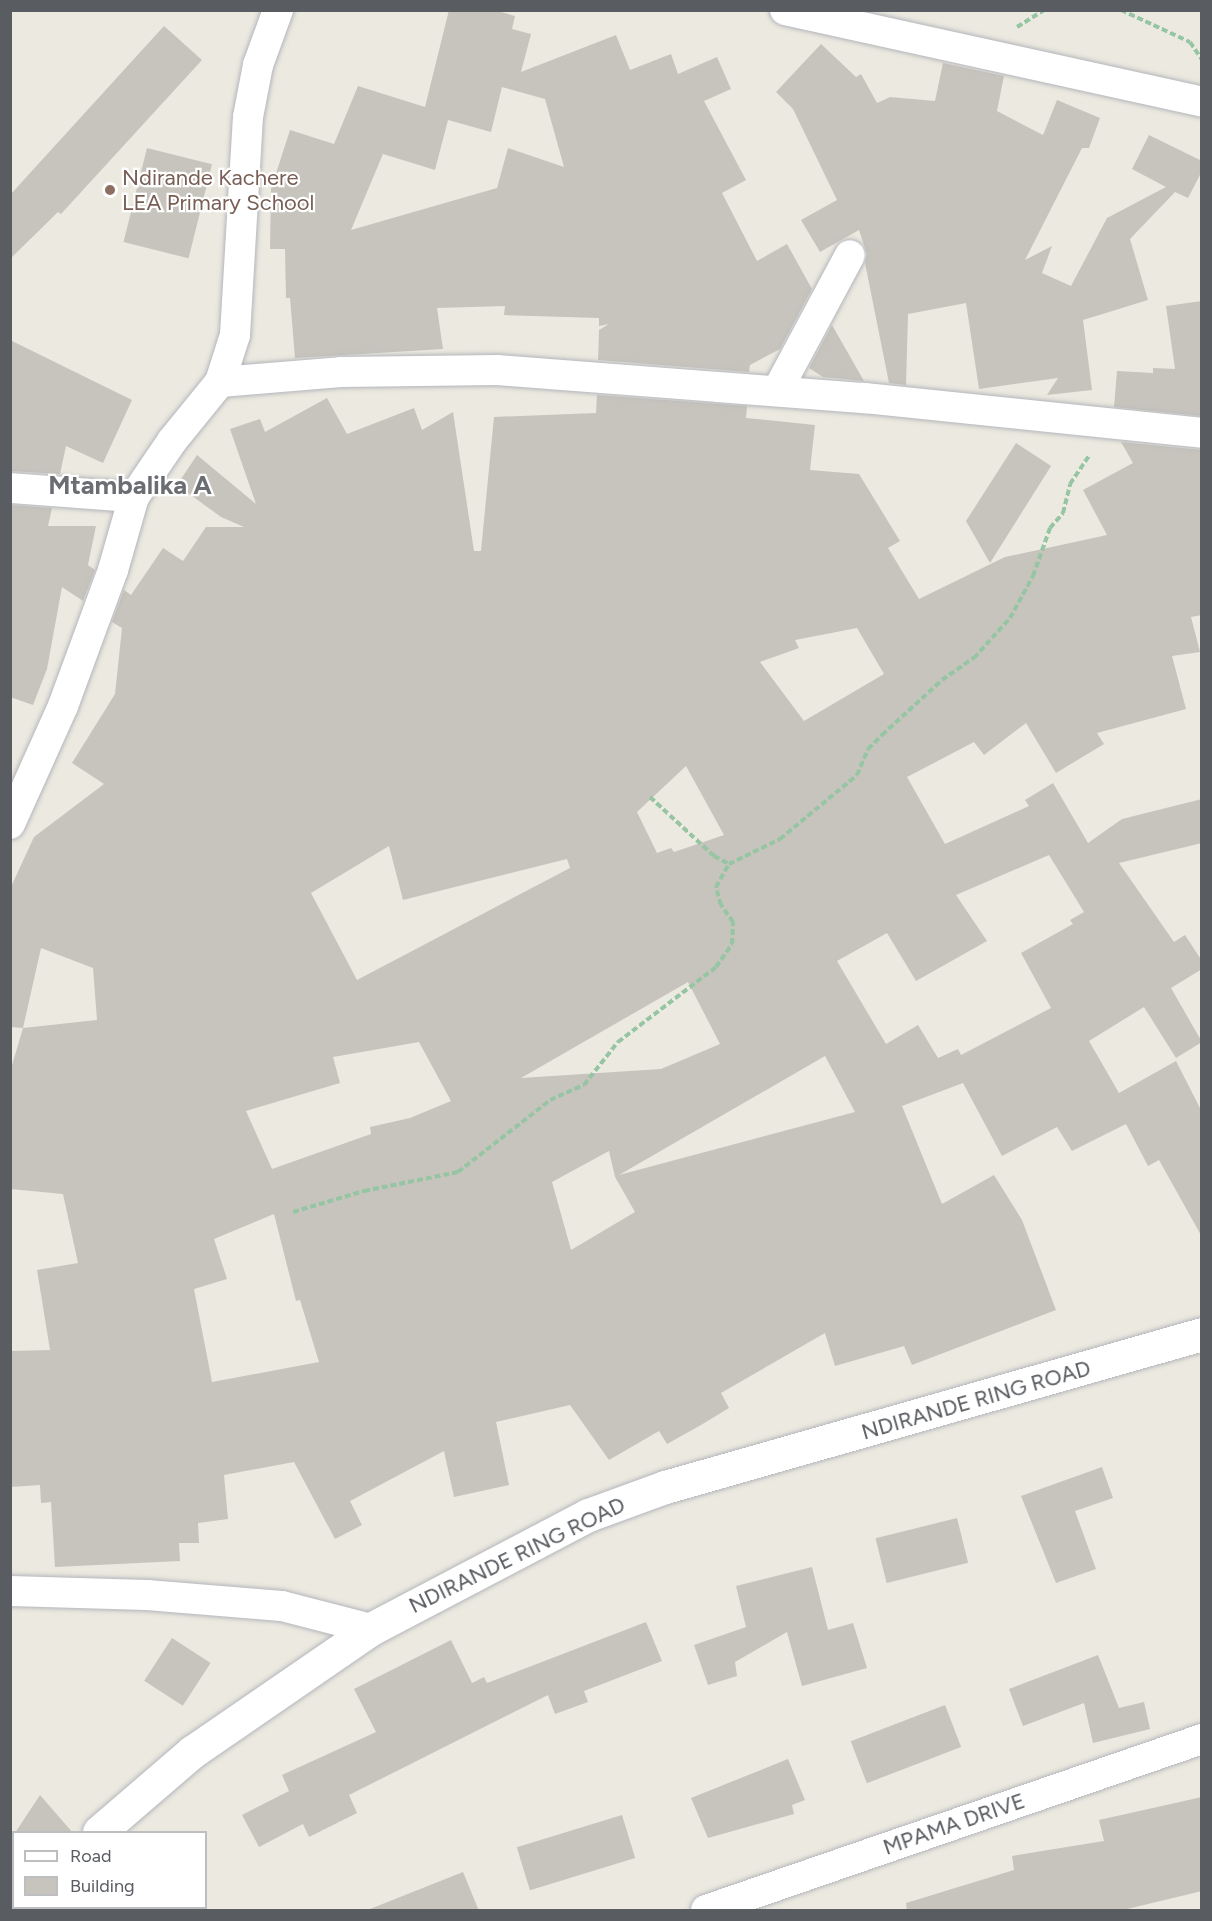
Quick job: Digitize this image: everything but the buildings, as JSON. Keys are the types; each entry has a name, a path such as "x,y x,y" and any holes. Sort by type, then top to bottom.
{"street":[{"path":"10,824 63,706 113,570 134,497 172,441 220,382 237,315 248,117 258,65 278,10"},
{"path":"784,10 1202,102"},
{"path":"777,392 850,255"},
{"path":"220,382 320,373 497,370 777,392 1202,433"},
{"path":"10,488 134,497"},
{"name":"NDIRANDE RING ROAD","path":"101,1831 192,1752 371,1629 470,1574 626,1500 1202,1334"},
{"path":"10,1591 147,1595 282,1606 371,1629"},
{"name":"MPAMA DRIVE","path":"706,1911 737,1906 1202,1739"}],"path":[{"path":"1121,10 1190,42 1202,60"},
{"path":"293,1212 364,1191 458,1172 550,1100 584,1085 618,1042 716,967 732,944 733,922 721,905 716,887 729,864 780,839 857,775 868,749 942,680 974,658 1010,618 1033,576 1050,528 1063,513 1070,484 1110,423"},
{"path":"650,797 714,856 729,864"}],"place":[{"name":"Ndirande Kachere LEA Primary School","path":"110,190"}],"district":[{"name":"Mtambalika A","path":"130,486"}]}
